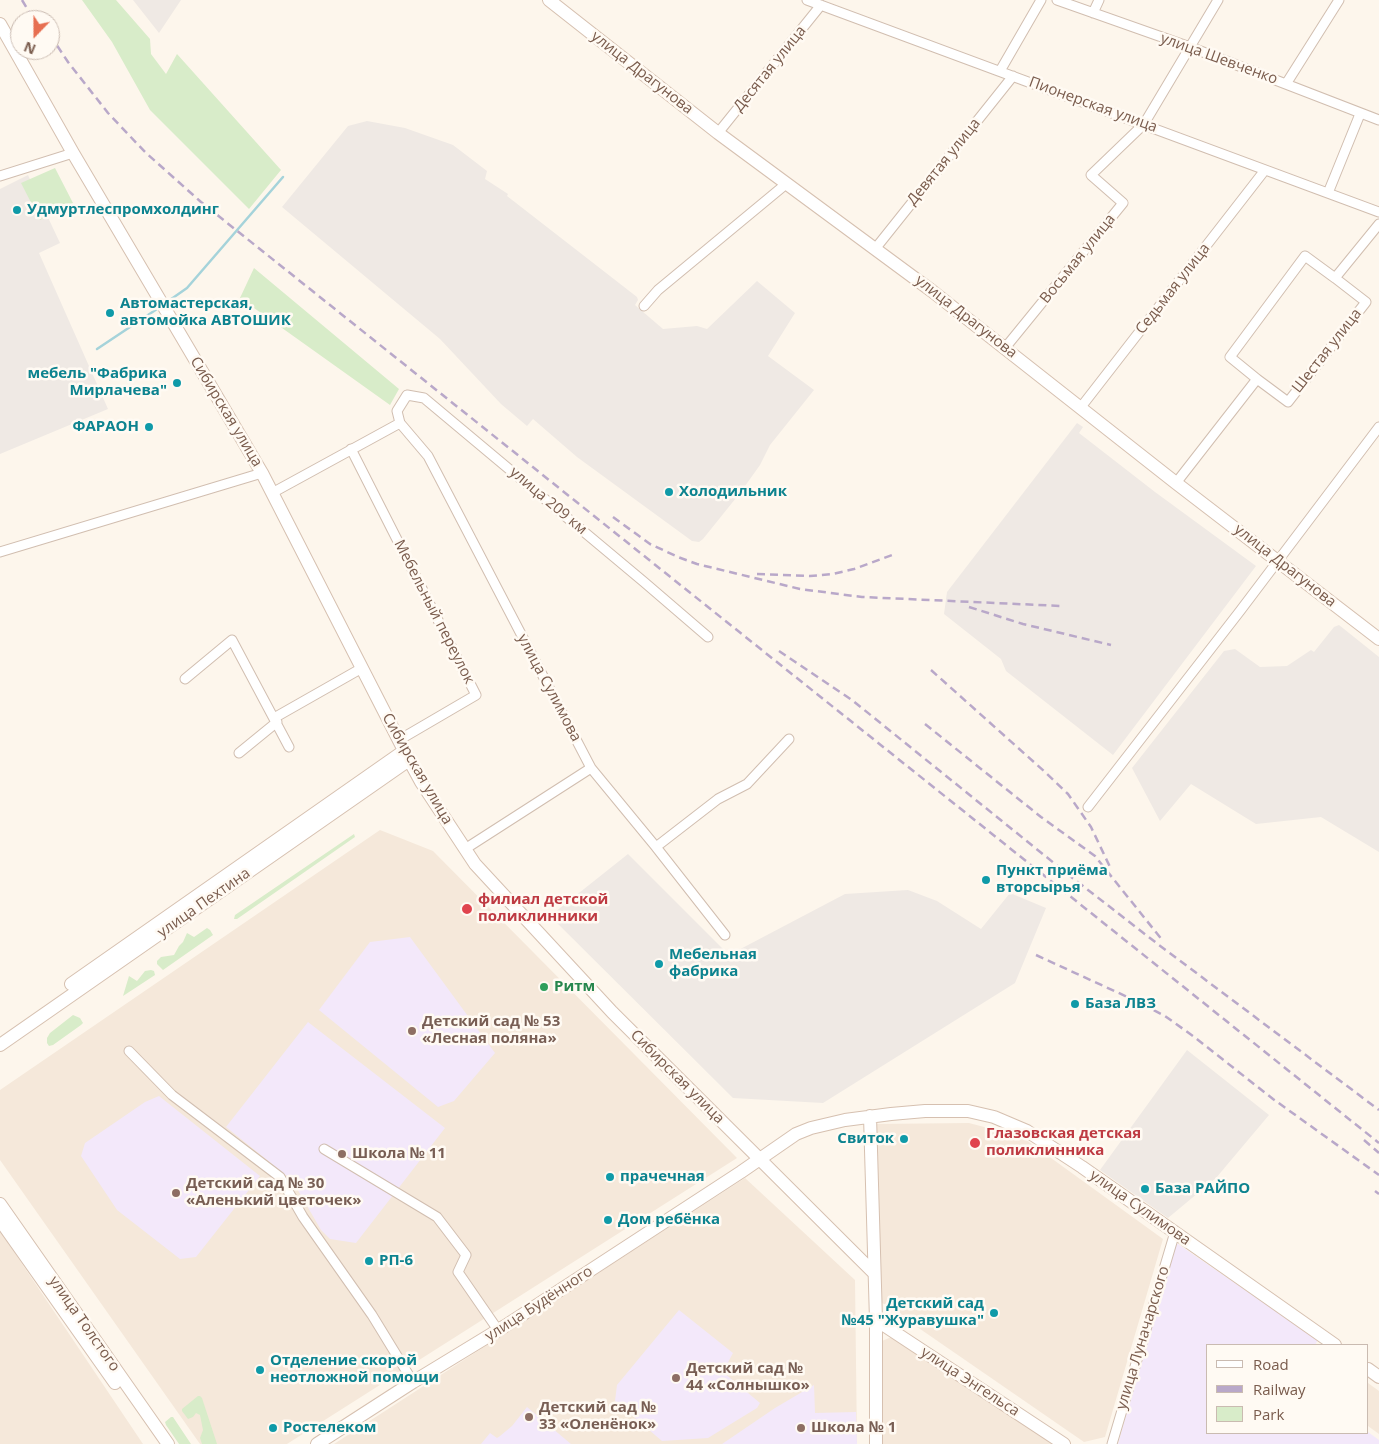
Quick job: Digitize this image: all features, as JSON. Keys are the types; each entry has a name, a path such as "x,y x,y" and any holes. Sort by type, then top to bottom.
{"main road":[{"name":"улица Драгунова","path":"549,0 718,133 875,248 1005,348 1176,483 1379,639"},
{"name":"Сибирская улица","path":"0,24 73,153 262,473 404,751 475,864 612,1012 874,1273"},
{"name":"улица Пехтина","path":"0,1035 404,751"},
{"name":"улица Пехтина","path":"0,1045 404,751"},
{"name":"улица Сулимова","path":"759,1160 796,1134 811,1128 870,1116 945,1110 968,1111 1002,1119 1027,1131 1049,1145 1333,1344"},
{"path":"870,1116 876,1320 876,1444"},
{"name":"улица Будённого","path":"317,1444 498,1330 759,1160"},
{"name":"улица Толстого","path":"0,1204 168,1444"},
{"name":"улица Толстого","path":"0,1220 157,1444"},
{"name":"улица Энгельса","path":"876,1320 1064,1444"}],"street":[{"name":"Пионерская улица","path":"807,0 1379,212"},
{"path":"1000,72 1041,0"},
{"name":"улица Шевченко","path":"1057,0 1190,47 1379,120"},
{"path":"1093,13 1100,0"},
{"path":"1144,124 1218,0"},
{"path":"1286,84 1340,0"},
{"name":"Десятая улица","path":"718,133 822,6"},
{"name":"Девятая улица","path":"875,248 1013,76"},
{"path":"1328,193 1360,114"},
{"name":"Восьмая улица","path":"1005,348 1123,203 1091,175 1144,124"},
{"path":"0,176 73,153"},
{"name":"Седьмая улица","path":"1081,407 1265,170"},
{"path":"644,306 658,290 786,184"},
{"path":"1335,278 1379,224"},
{"name":"Шестая улица","path":"1305,256 1366,302 1288,402 1257,379 1230,357 1305,256"},
{"path":"1176,483 1257,379"},
{"name":"улица 209 км","path":"400,423 397,410 408,395 424,398 708,637"},
{"path":"272,493 400,423"},
{"name":"улица Сулимова","path":"400,423 428,456 592,768 725,935"},
{"path":"1088,807 1379,427"},
{"name":"Мебельный переулок","path":"351,449 476,695 404,751"},
{"path":"0,552 262,473"},
{"path":"185,679 232,640 289,747"},
{"path":"239,753 276,720 362,668"},
{"path":"656,847 718,799 747,784 789,739"},
{"path":"465,849 592,768"},
{"path":"129,1051 172,1095 280,1177 302,1217 372,1315 413,1382"},
{"path":"324,1149 437,1217 466,1255 458,1272 498,1330"},
{"name":"улица Луначарского","path":"1112,1444 1175,1232"}],"shaded area":[{"path":"133,0 181,0 159,33"},
{"path":"367,121 405,128 453,145 487,171 485,179 508,194 507,196 637,297 638,300 635,305 663,329 697,326 707,329 757,281 795,313 768,356 814,390 770,445 760,465 703,539 699,542 692,541 577,457 533,419 527,426 501,404 440,339 282,207 348,126"},
{"path":"28,175 60,243 39,253 108,409 0,454 0,189"},
{"path":"1077,423 1083,427 1079,433 1155,492 1256,566 1113,755 1006,671 1001,659 944,614 947,592"},
{"path":"1339,625 1379,657 1379,852 1321,817 1256,824 1191,784 1160,821 1132,768 1224,651 1235,649 1260,667 1287,666 1311,650 1314,652 1334,627"},
{"path":"380,830 433,851 737,1158 287,1444 200,1444 0,1160 0,1090"},
{"path":"628,854 729,955 845,894 908,890 937,901 981,929 1010,893 1046,908 1015,983 823,1103 733,1098 550,916"},
{"name":"Детский сад № 53 «Лесная поляна»","path":"410,937 495,1053 454,1101 438,1107 319,1010 370,942"},
{"name":"Школа № 11","path":"308,1022 445,1128 356,1243 330,1239 321,1230 292,1180 226,1127"},
{"path":"1187,1050 1269,1115 1216,1178 1168,1218 1100,1170"},
{"name":"Детский сад № 30 «Аленький цветочек»","path":"159,1096 260,1176 196,1257 180,1259 117,1210 81,1156 85,1143 145,1102"},
{"path":"969,1123 1022,1137 1163,1239 1105,1437 1084,1442 881,1302 875,1124"},
{"path":"745,1178 855,1280 857,1444 334,1444"},
{"path":"0,1231 143,1444 0,1444"},
{"path":"1175,1242 1318,1340 1316,1344 1206,1344 1206,1434 1369,1433 1379,1440 1379,1444 1118,1444"},
{"name":"Детский сад № 44 «Солнышко»","path":"679,1310 733,1353 723,1372 760,1403 757,1408 708,1438 662,1441 615,1401 617,1385"},
{"path":"896,1335 1056,1444 883,1444 882,1341"},
{"path":"1369,1384 1379,1391 1379,1434 1369,1427"},
{"name":"Школа № 1","path":"814,1385 815,1413 856,1412 857,1444 722,1444 775,1408"},
{"name":"Детский сад № 33 «Оленёнок»","path":"527,1407 571,1444 481,1444 490,1433 497,1438 500,1436 512,1426"}],"green space":[{"path":"82,0 116,0 150,39 151,54 166,74 177,54 281,170 249,209 150,110 112,42"},
{"path":"55,168 73,203 40,220 21,183"},
{"path":"254,268 399,389 390,405 240,298"},
{"path":"354,834 355,837 237,919 234,919 235,915"},
{"path":"207,928 213,935 163,970 157,964 161,957 174,955 187,933 194,937"},
{"path":"145,971 154,971 155,975 123,996 129,976 137,981"},
{"path":"73,1015 80,1018 83,1023 49,1046 47,1038 50,1033"},
{"path":"198,1396 202,1398 217,1444 202,1444 200,1438 203,1430 200,1415 196,1413 188,1419 182,1411"},
{"path":"173,1417 191,1444 179,1444 165,1422"}],"waterway":[{"path":"167,302 187,288 283,177"},
{"path":"97,349 160,307"}],"railway":[{"path":"22,0 28,10"},
{"path":"60,50 108,113 145,152 201,202 1379,1143"},
{"path":"613,517 650,544 678,557 697,564 800,589 862,597 1062,606"},
{"path":"757,574 810,576 833,574 854,569 895,554"},
{"path":"969,607 1023,624 1111,645"},
{"path":"779,651 852,700 1070,876 1379,1110"},
{"path":"931,670 1068,794 1091,827 1110,867"},
{"path":"925,724 1041,817 1095,856 1163,941"},
{"path":"1036,955 1165,1016 1273,1099 1379,1175"},
{"path":"1364,1140 1379,1153"},
{"path":"1375,1191 1379,1194"}],"place":[{"name":"Удмуртлеспромхолдинг","path":"17,210"},
{"name":"Автомастерская, автомойка АВТОШИК","path":"110,313"},
{"name":"мебель \"Фабрика Мирлачева\"","path":"177,383"},
{"name":"ФАРАОН","path":"149,427"},
{"name":"Холодильник","path":"669,492"},
{"name":"Пункт приёма вторсырья","path":"986,880"},
{"name":"филиал детской поликлинники","path":"467,909"},
{"name":"Мебельная фабрика","path":"659,964"},
{"name":"Ритм","path":"544,987"},
{"name":"База ЛВЗ","path":"1075,1004"},
{"name":"Детский сад № 53 «Лесная поляна»","path":"412,1031"},
{"name":"Свиток","path":"904,1139"},
{"name":"Глазовская детская поликлинника","path":"975,1143"},
{"name":"Школа № 11","path":"342,1154"},
{"name":"прачечная","path":"610,1177"},
{"name":"База РАЙПО","path":"1145,1189"},
{"name":"Детский сад № 30 «Аленький цветочек»","path":"176,1193"},
{"name":"Дом ребёнка","path":"608,1220"},
{"name":"РП-6","path":"369,1261"},
{"name":"Детский сад №45 \"Журавушка\"","path":"994,1313"},
{"name":"Отделение скорой неотложной помощи","path":"260,1370"},
{"name":"Детский сад № 44 «Солнышко»","path":"676,1378"},
{"name":"Детский сад № 33 «Оленёнок»","path":"529,1417"},
{"name":"Ростелеком","path":"273,1428"},
{"name":"Школа № 1","path":"801,1428"}]}
